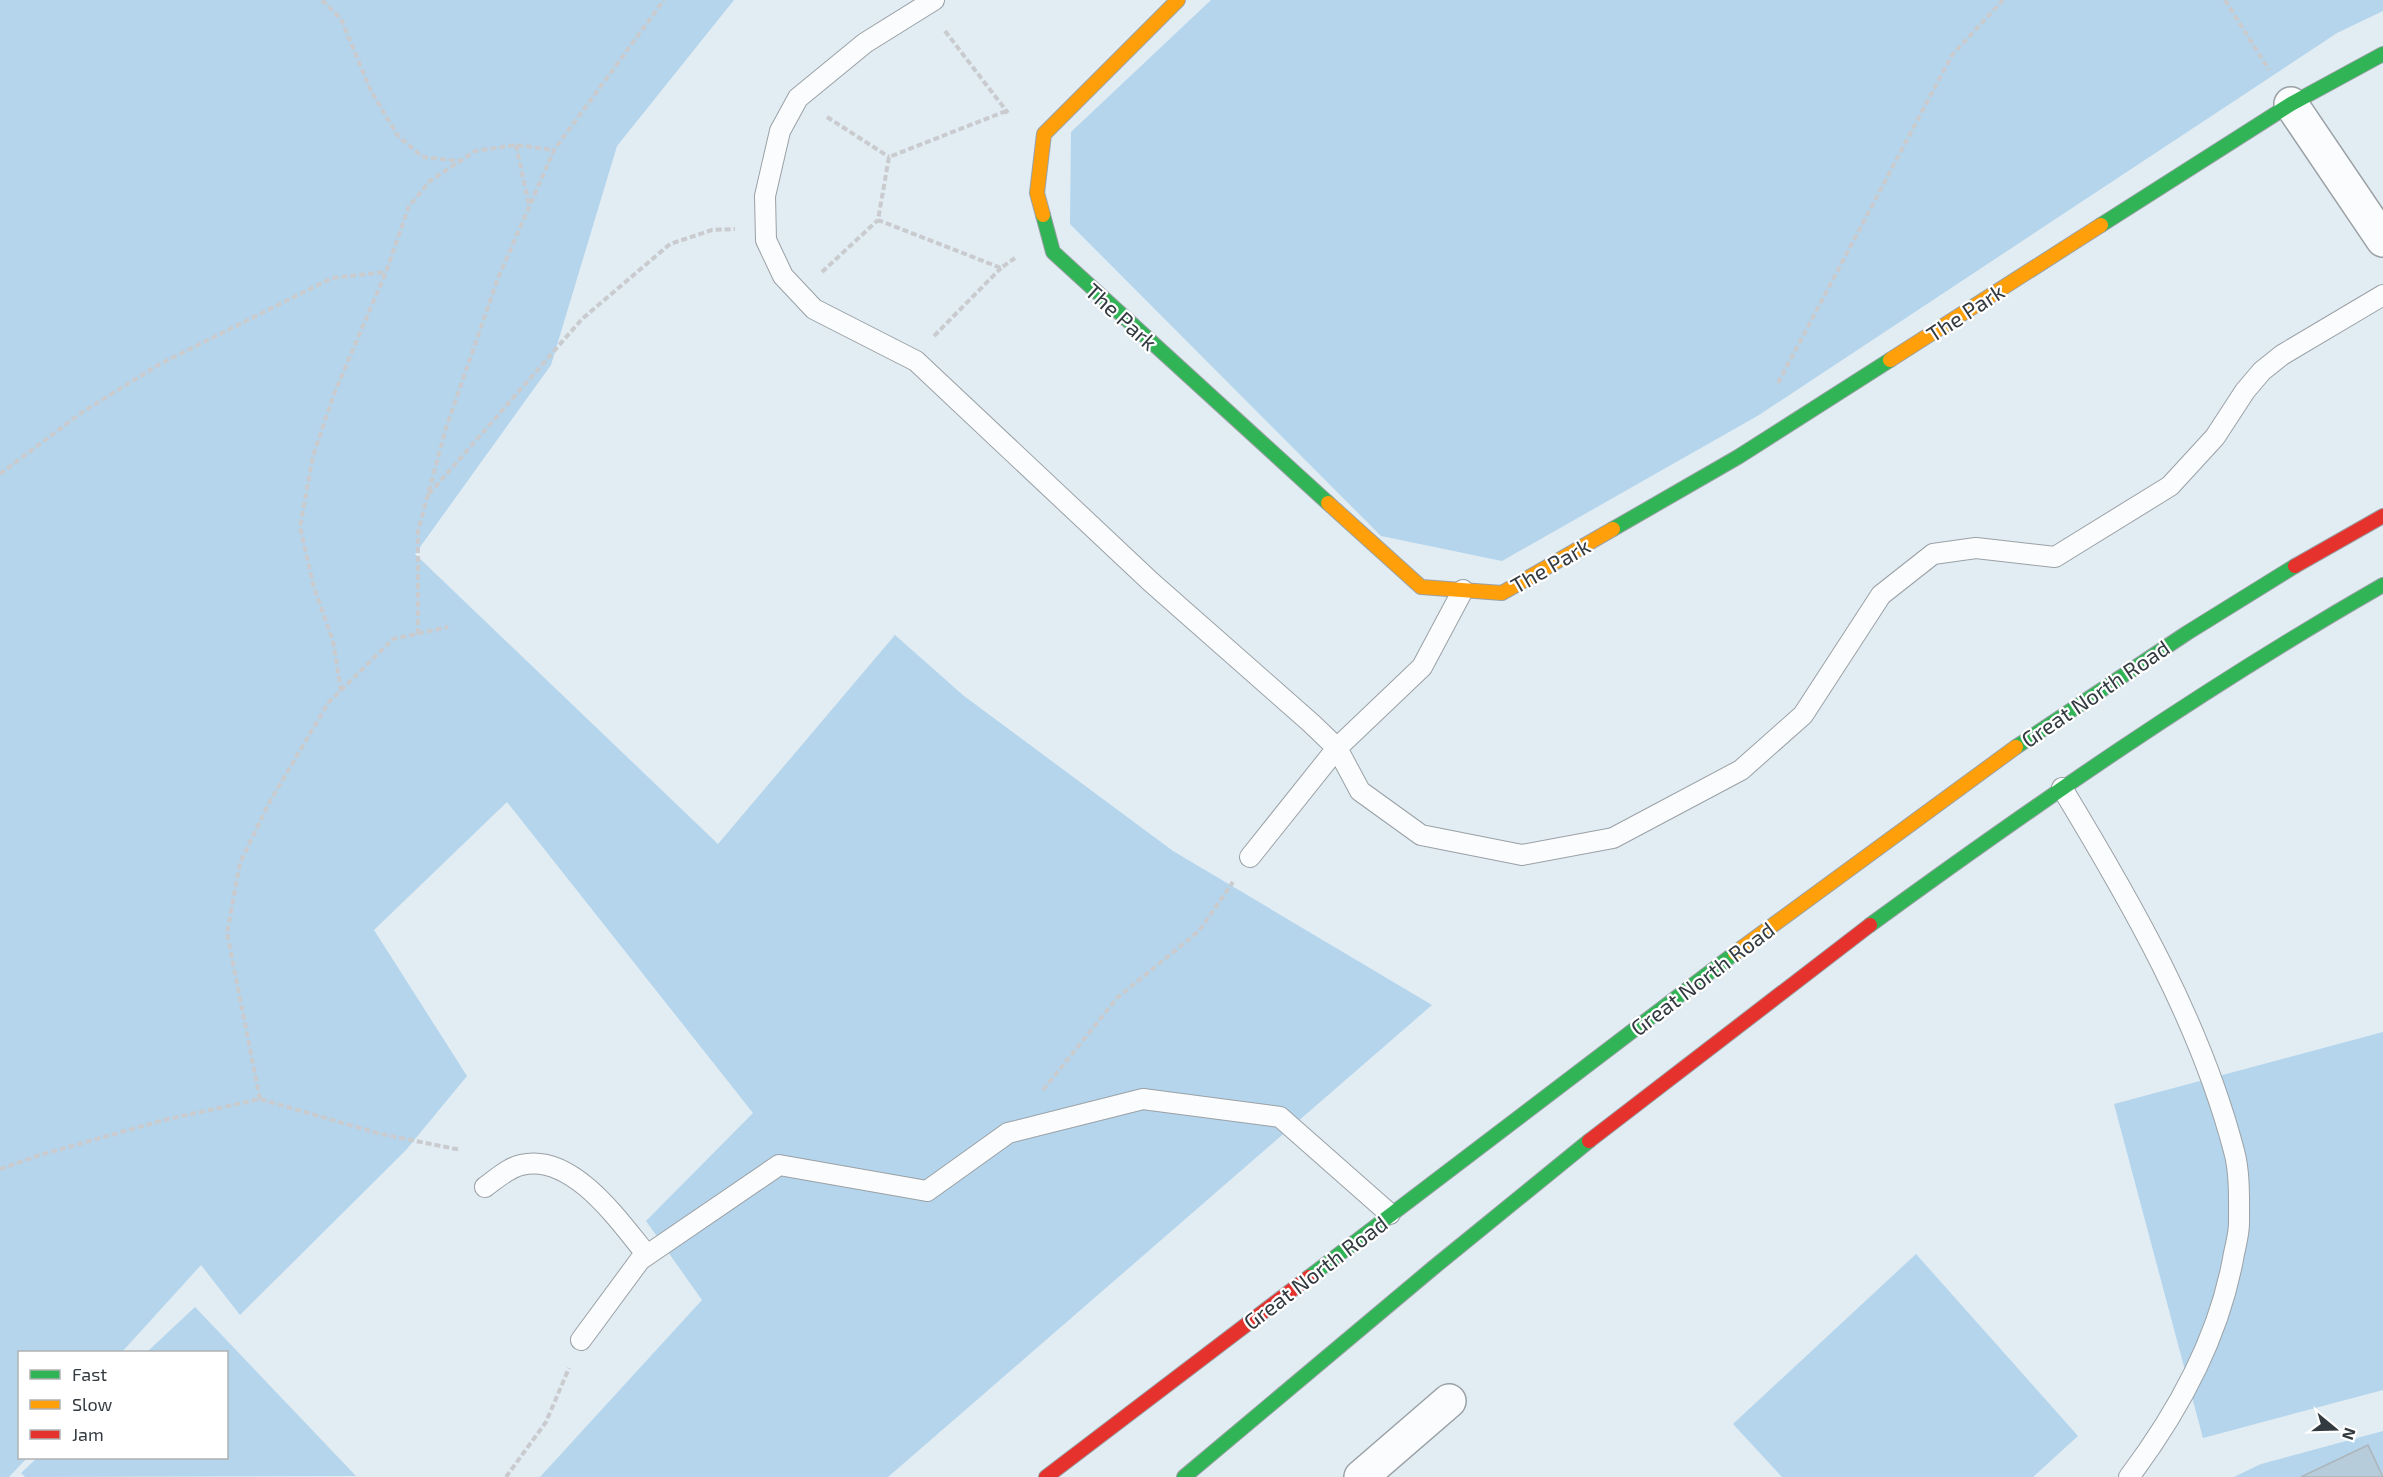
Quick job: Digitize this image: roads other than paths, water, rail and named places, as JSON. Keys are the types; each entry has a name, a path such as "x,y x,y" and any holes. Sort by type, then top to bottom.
{"main road":[{"name":"The Park","path":"1178,0 1044,134 1037,193 1053,252 1421,587 1502,593 1728,463 2291,104 2383,54"},
{"name":"Great North Road","path":"1046,1477 1831,880 2006,753 2127,669 2317,552 2383,516"},
{"path":"1184,1477 1435,1263 1598,1131 1859,930 2155,726 2383,585"}],"street":[{"path":"2291,104 2383,240"},
{"path":"1361,1477 1449,1401"}],"lane":[{"path":"929,3 865,43 798,98 780,131 765,196 765,228 766,240 783,276 814,309 916,361 1151,582 1337,748 1360,791 1421,835 1522,855 1613,838 1741,770 1803,715 1881,595 1933,554 1976,548 2055,557 2170,486 2215,437 2245,391 2262,371 2282,355 2383,295"},
{"path":"1250,856 1337,748 1422,667 1463,590"},
{"path":"2062,788 2141,921 2202,1054 2235,1153 2239,1224 2228,1289 2205,1354 2156,1440 2128,1477"},
{"path":"581,1340 640,1260 779,1166 927,1191 1008,1132 1143,1099 1280,1117 1390,1214"},
{"path":"485,1187 518,1165 535,1162 548,1166 590,1188 647,1255"}]}
